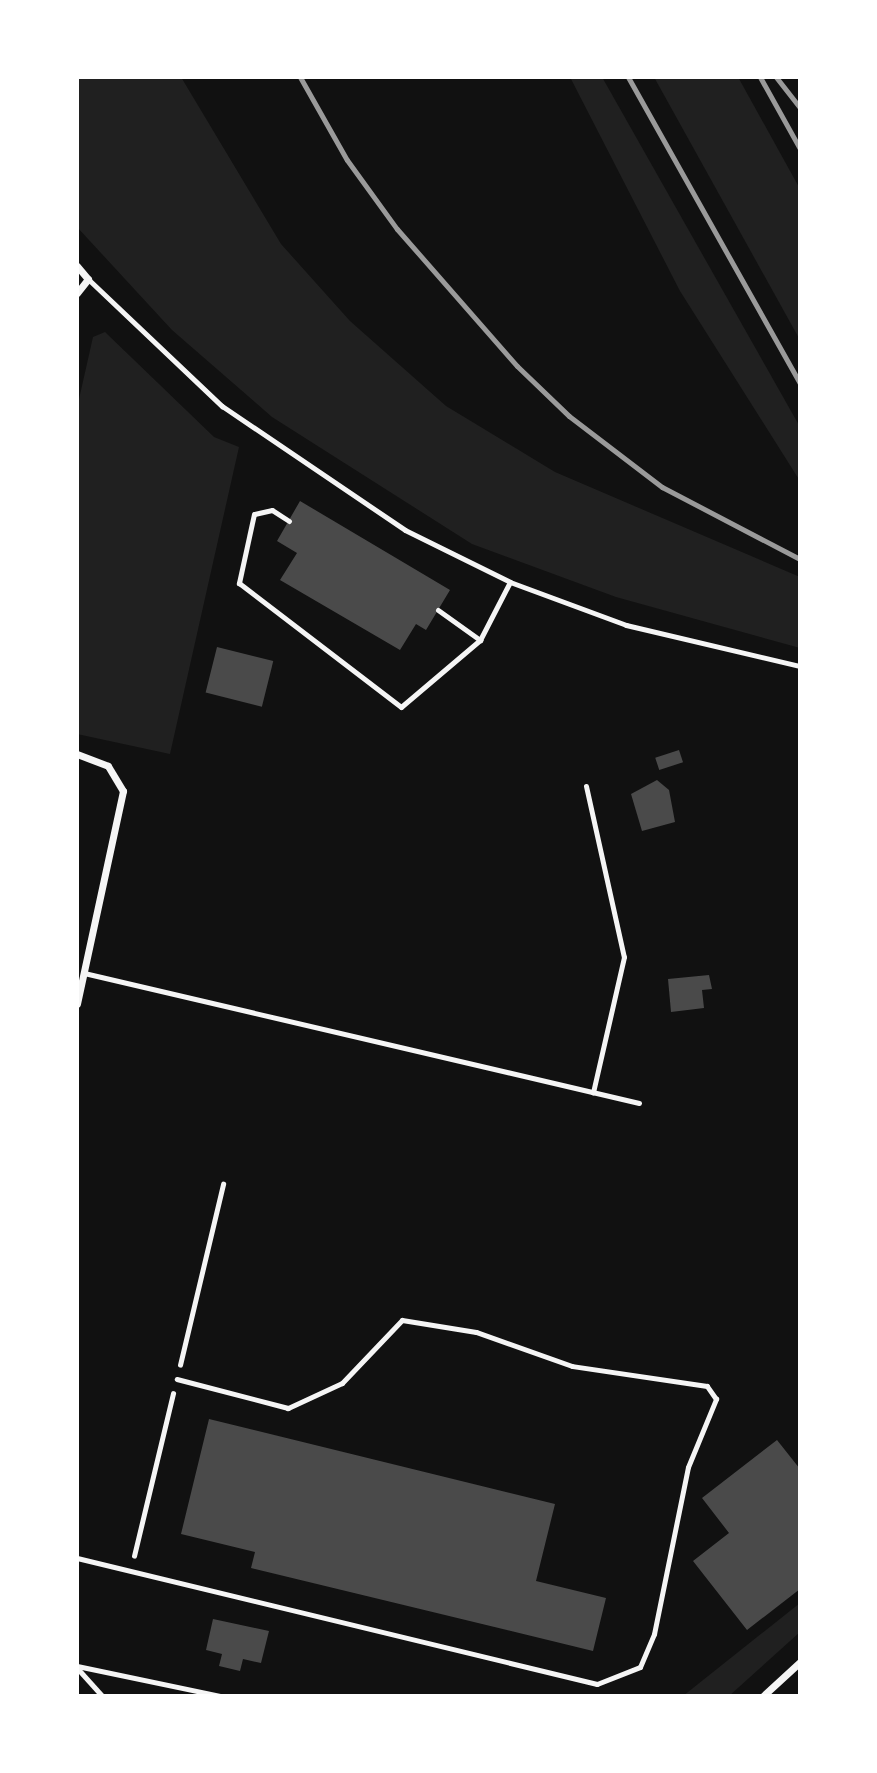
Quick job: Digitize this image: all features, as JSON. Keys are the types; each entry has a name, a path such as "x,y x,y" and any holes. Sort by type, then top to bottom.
{"street":[{"path":"77,266 88,279 77,293"},
{"path":"77,754 108,766 123,790 77,1004"},
{"path":"763,1696 800,1661"}],"lane":[{"path":"88,279 222,406 405,530 510,582 626,625 800,666"},
{"path":"289,521 272,510 254,514 239,583 401,707 480,640 510,582"},
{"path":"438,610 480,640"},
{"path":"586,786 624,957 593,1092"},
{"path":"84,973 639,1103"},
{"path":"77,1558 597,1685 640,1667 654,1634 688,1466 716,1399 707,1386 572,1366 476,1332 402,1320 342,1383 288,1408 177,1379"},
{"path":"77,1667 102,1696"},
{"path":"77,1667 220,1696"}],"shaded area":[{"path":"77,77 181,77 281,244 350,321 446,406 555,472 800,577 800,648 616,597 472,544 272,417 172,330 77,227"},
{"path":"570,77 602,77 800,427 800,481 680,291"},
{"path":"654,77 738,77 800,189 800,340"},
{"path":"105,332 214,437 239,447 170,754 77,734 77,408 93,337"},
{"path":"800,1603 800,1632 729,1696 683,1696"}],"building":[{"path":"300,501 450,590 426,630 416,624 400,650 280,580 297,553 277,541"},
{"path":"217,647 273,661 262,707 206,693"},
{"path":"679,750 683,762 659,770 655,758"},
{"path":"657,780 669,790 675,822 642,831 631,794"},
{"path":"709,975 712,989 702,990 704,1008 671,1012 668,979"},
{"path":"209,1419 555,1504 536,1581 606,1598 593,1651 251,1568 255,1552 181,1534"},
{"path":"777,1440 800,1469 800,1589 747,1630 693,1561 729,1533 702,1498"},
{"path":"213,1619 269,1631 261,1663 243,1659 240,1671 219,1666 222,1654 206,1650"}],"railway":[{"path":"300,77 347,160 397,229 517,366 569,416 662,487 800,559"},
{"path":"628,77 800,383"},
{"path":"760,77 800,149"},
{"path":"776,77 800,108"}]}
